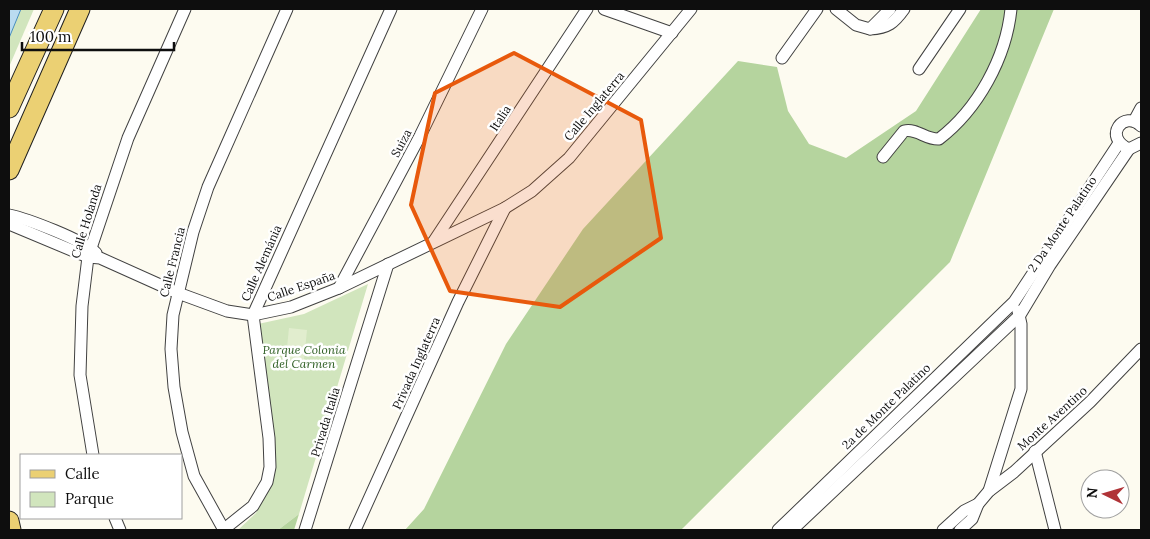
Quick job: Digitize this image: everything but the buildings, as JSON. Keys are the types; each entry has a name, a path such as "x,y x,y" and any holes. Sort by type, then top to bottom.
{"main road":[{"path":"9,108 54,9"},
{"path":"9,170 80,9"},
{"path":"9,521 11,530"}],"street":[{"name":"Calle Holanda","path":"93,454 80,375 82,306 93,254 128,138 185,9"},
{"name":"Calle Francia","path":"223,530 194,476 182,432 174,387 171,349 173,315 193,232 208,187 287,9"},
{"name":"Calle Alemánia","path":"223,530 253,506 267,482 270,467 269,438 253,316 391,9"},
{"name":"Suiza","path":"339,288 420,136 482,9"},
{"name":"Italia","path":"434,241 587,9"},
{"path":"604,9 672,32"},
{"name":"Calle Inglaterra","path":"505,208 532,191 569,158 691,9"},
{"path":"782,58 817,9"},
{"path":"836,9 856,26 870,29 884,28 894,23 904,9"},
{"path":"870,29 890,9"},
{"path":"918,69 960,9"},
{"path":"883,158 904,131 915,131 932,140 939,140 968,108 1000,57 1009,25 1011,9"},
{"path":"1141,108 1139,124 1125,121 1118,126 1116,135 1124,146 1141,144"},
{"name":"2 Da Monte Palatino","path":"1014,302 1124,146"},
{"name":"2 Da Monte Palatino","path":"1020,315 1124,146"},
{"name":"Calle España","path":"9,224 93,254 178,293 227,311 253,316 291,306 339,288 505,208"},
{"name":"Privada Inglaterra","path":"355,530 454,311 505,208"},
{"name":"Calle España","path":"9,215 56,232 93,254"},
{"name":"Privada Italia","path":"305,530 388,264"},
{"path":"989,491 1003,452 1020,389 1020,315 1014,302"},
{"name":"2a de Monte Palatino","path":"778,530 1014,302"},
{"name":"2a de Monte Palatino","path":"792,530 1020,315"},
{"name":"Monte Aventino","path":"960,530 972,519 978,504 989,491 1014,472 1090,402 1141,349"},
{"path":"1035,451 1055,530"},
{"path":"1003,452 1004,465 1009,471 1014,472"},
{"name":"Monte Aventino","path":"943,530 964,511 978,504"}],"highlighted area":[{"path":"514,53 641,120 661,238 560,307 450,291 411,205 435,93"}],"green space":[{"path":"9,9 34,9 9,67"},
{"path":"981,9 1054,9 950,262 681,530 405,530 424,509 506,344 583,229 738,61 777,67 788,111 809,144 846,158 916,111"},
{"name":"Parque Colonia del Carmen","path":"368,284 299,514 278,530 238,530 256,513 272,481 258,324 304,314"},
{"path":"289,328 307,330 303,369 285,367"},
{"path":"299,514 294,530 278,530"}],"water":[{"path":"9,9 21,9 9,38"}]}
